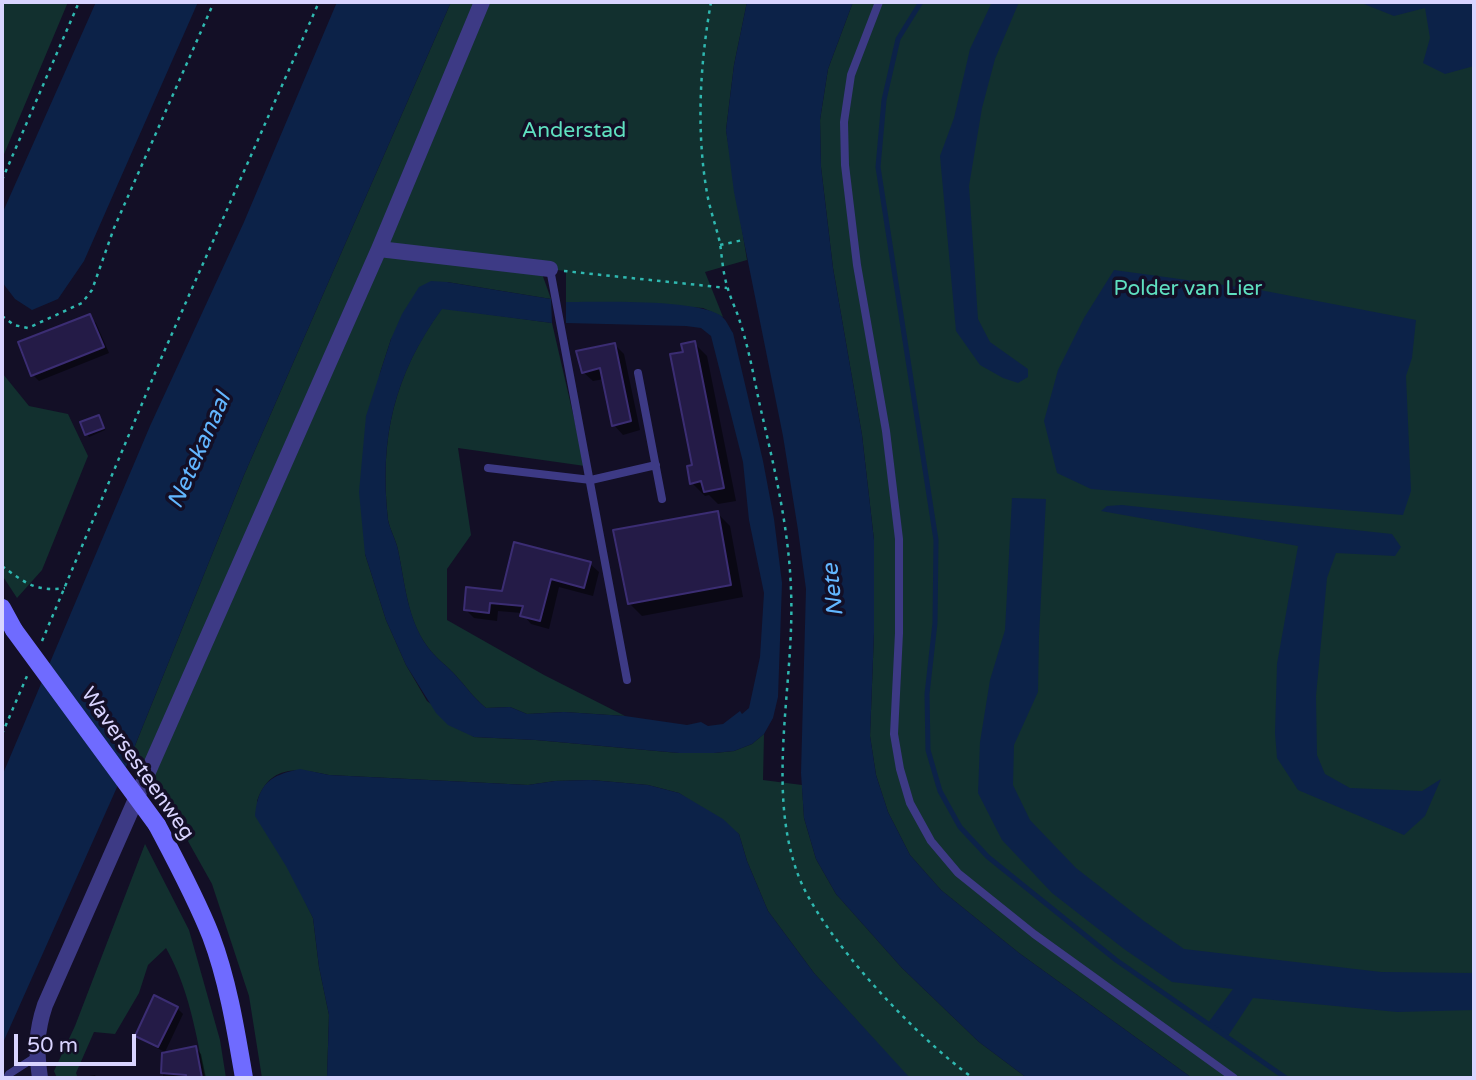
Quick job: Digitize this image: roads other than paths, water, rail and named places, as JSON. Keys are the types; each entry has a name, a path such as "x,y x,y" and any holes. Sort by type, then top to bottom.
{"main road":[{"name":"Waversesteenweg","path":"2,608 15,630 157,825 191,888 212,938 224,979 243,1078"}],"street":[{"path":"40,1078 37,1028 45,1005 379,249 482,2"},
{"path":"379,249 550,269"}],"lane":[{"path":"879,2 851,75 844,122 845,165 857,265 886,431 898,539 899,633 894,734 910,803 931,841 958,873 1034,934 1234,1078"},
{"path":"550,269 628,680"},
{"path":"638,373 662,499"},
{"path":"488,468 591,480 656,465"},
{"path":"7,1078 37,1056"}],"water":[{"path":"96,2 198,2 84,261 58,299 32,310 15,299 2,282 2,214"},
{"name":"Netekanaal","path":"337,2 451,2 244,475 130,758 2,1045 2,776 150,426 244,222"},
{"name":"Nete","path":"747,2 853,2 828,69 820,120 821,167 833,268 862,435 874,540 870,736 876,775 888,812 910,855 941,890 1019,953 1192,1078 1027,1078 979,1042 902,968 836,894 816,859 804,818 801,773 806,589 783,436 734,192 726,130 734,65"},
{"path":"992,2 1019,2 995,59 982,108 969,186 978,319 990,342 1028,369 1028,377 1018,383 980,365 956,331 940,156 954,118 970,49"},
{"path":"1363,2 1474,2 1474,66 1445,74 1423,63 1430,38 1425,8 1394,16"},
{"path":"1114,270 1260,290 1416,320 1412,358 1406,376 1411,491 1403,515 1091,489 1057,473 1044,421 1058,370 1084,318"},
{"path":"431,281 551,299 552,323 442,309 412,358 401,383 388,435 386,462 388,520 397,546 411,612 420,635 434,654 486,708 510,707 527,714 564,712 625,716 687,725 701,722 708,726 723,724 740,711 742,714 749,708 760,657 764,593 749,520 743,462 711,336 701,328 686,326 566,323 566,302 646,302 689,306 720,315 726,321 733,333 763,461 782,583 778,697 773,718 764,734 752,744 734,751 679,753 474,737 448,725 436,713 406,665 386,620 365,554 359,492 366,416 391,339 402,314 419,287"},
{"path":"1012,498 1046,499 1038,692 1014,745 1013,785 1030,820 1076,868 1184,949 1381,972 1474,973 1474,1010 1397,1012 1253,998 1228,1036 1208,1023 1233,989 1172,982 1052,893 1002,840 978,793 980,742 990,680 1005,630"},
{"path":"1122,505 1392,534 1401,547 1395,556 1336,553 1327,578 1316,696 1317,755 1325,774 1350,788 1422,791 1441,779 1425,816 1404,835 1298,790 1277,758 1277,664 1298,546 1101,511 1107,506"},
{"path":"300,769 329,775 528,785 591,780 648,785 679,793 723,819 739,834 768,911 814,973 910,1078 327,1078 329,1015 313,918 286,866 255,816 259,796 267,783 281,774"}],"waterway":[{"path":"921,2 898,39 884,100 878,167 936,540 935,623 927,694 928,750 940,791 960,827 988,857 1116,960 1286,1078"}],"park label":[{"name":"Anderstad","path":"574,131"},
{"name":"Polder van Lier","path":"1188,289"}]}
